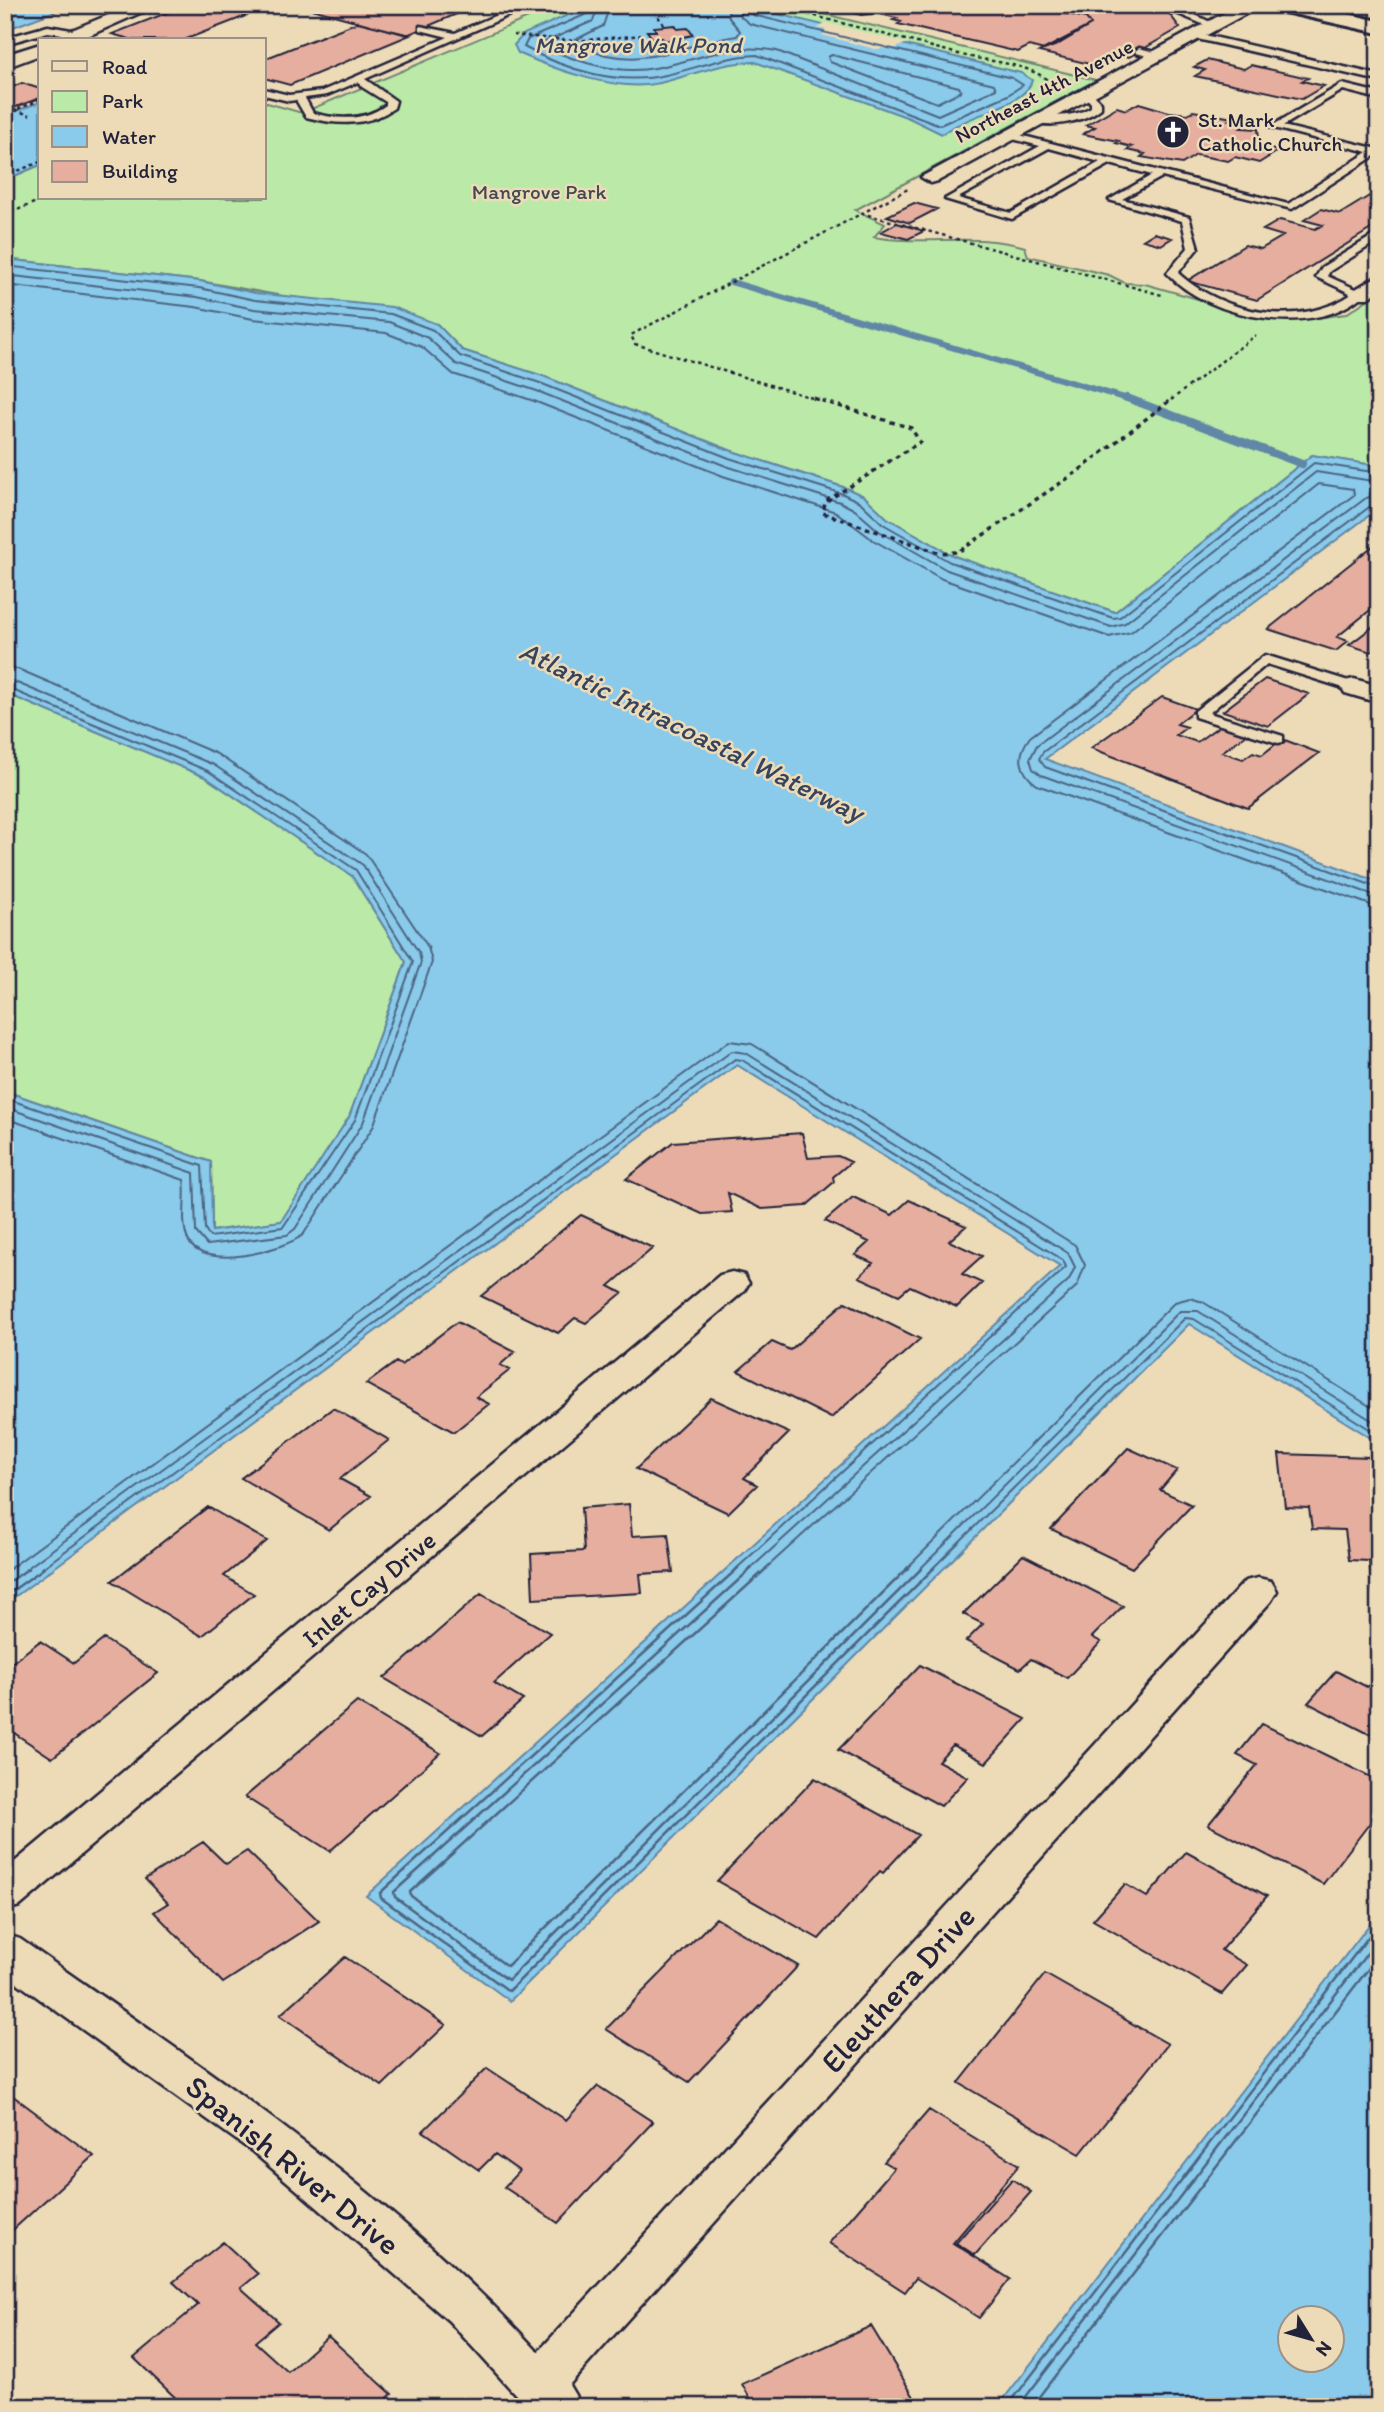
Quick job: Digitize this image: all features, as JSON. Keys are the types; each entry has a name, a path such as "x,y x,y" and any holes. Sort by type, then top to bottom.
{"main road":[{"path":"1278,5 1378,16"},
{"path":"1342,5 1378,16"}],"street":[{"path":"76,38 149,5"},
{"name":"Northeast 4th Avenue","path":"931,177 1087,93 1149,53 1196,36 1253,5"},
{"path":"5,62 38,50"},
{"path":"1360,293 1379,281"},
{"name":"Inlet Cay Drive","path":"5,1894 732,1283"},
{"name":"Eleuthera Drive","path":"548,2397 1258,1591"},
{"name":"Spanish River Drive","path":"5,1951 269,2139 466,2306 548,2397"}],"lane":[{"path":"266,92 300,98 324,93 528,5"},
{"path":"1153,5 1179,11 1215,26"},
{"path":"424,27 456,36"},
{"path":"5,41 48,29 76,38"},
{"path":"1196,36 1379,78"},
{"path":"300,98 303,109 309,116 333,121 375,117 391,106 391,100 365,85 360,78"},
{"path":"1377,150 1275,127 1342,87 1379,96"},
{"path":"1008,135 1289,207 1377,150"},
{"path":"1048,146 950,199 1012,216 1108,161"},
{"path":"1362,160 1379,164"},
{"path":"1161,174 1114,200 1186,219 1194,248 1172,273 1185,287 1209,300 1241,309 1283,315 1316,314 1340,307 1360,293"},
{"path":"1360,293 1321,276 1325,269 1379,236"},
{"path":"1278,739 1200,713 1265,659 1366,691"}],"path":[{"path":"650,5 664,25"},
{"path":"774,5 983,60 1023,66 1048,77 1052,82 1052,90"},
{"path":"517,35 575,41 644,36"},
{"path":"5,114 38,102"},
{"path":"15,110 30,115"},
{"path":"5,176 38,163"},
{"path":"910,188 631,335 635,344 911,428 920,442 825,502 823,513 940,553 958,552 1077,472 1207,369 1260,332"},
{"path":"5,215 41,200"},
{"path":"861,213 1165,296"}],"green space":[{"name":"Mangrove Park","path":"559,5 787,5 1096,80 855,210 885,224 874,237 986,240 1025,247 1028,256 1109,275 1125,283 1145,284 1265,318 1300,320 1346,314 1379,292 1379,466 1312,455 1115,612 954,556 887,518 864,496 846,488 732,451 543,376 462,350 437,324 200,281 5,259 5,180 38,166 38,200 266,200 266,103 302,113"},
{"path":"5,693 205,777 352,876 406,962 349,1117 282,1221 212,1231 211,1162 5,1091"}],"water":[{"path":"5,5 72,5 5,30"},
{"name":"Mangrove Walk Pond","path":"591,5 741,5 1021,73 1032,80 1028,89 1019,96 942,134 909,118 755,62 719,67 660,83 626,85 569,73 518,53 514,45 524,34"},
{"path":"38,103 38,166 5,180 5,115"},
{"name":"Atlantic Intracoastal Waterway","path":"5,259 200,281 255,293 392,307 437,324 462,350 543,376 732,451 846,488 864,496 887,518 954,556 1115,612 1312,455 1379,466 1379,508 1045,759 1379,882 1379,1443 1189,1324 510,2001 366,1896 1060,1266 737,1065 5,1604 5,1091 211,1162 212,1231 281,1221 349,1117 406,962 352,876 205,777 5,693"},
{"path":"1379,1912 1379,2407 999,2405"}],"pier":[{"path":"826,23 907,43 896,48 875,49 822,35 826,30 818,28"}],"building":[{"path":"187,5 274,5 189,38 126,38 112,34"},
{"path":"297,5 478,5 407,35"},
{"path":"828,5 1026,5 1086,18 1091,25 1044,50 1029,46 1018,52 898,24 901,22 893,20 897,18 876,13 861,15"},
{"path":"1026,5 1140,5 1158,13 1168,12 1180,28 1129,57 1123,55 1102,67 1039,52 1091,25 1086,18"},
{"path":"358,22 410,35 290,85 266,79 266,58"},
{"path":"675,25 677,29 688,28 693,35 665,41 662,38 652,38 647,31 656,31 654,27"},
{"path":"1207,60 1244,69 1251,65 1308,78 1302,81 1324,86 1302,99 1195,76 1205,70 1194,67"},
{"path":"22,83 38,88 38,99 5,111 5,90"},
{"name":"St. Mark Catholic Church","path":"1139,103 1169,112 1187,114 1193,111 1233,118 1229,120 1247,124 1241,128 1258,129 1258,142 1254,145 1278,151 1259,163 1235,157 1228,161 1196,155 1182,164 1141,157 1145,154 1127,150 1132,147 1116,143 1119,141 1083,134 1095,127 1086,125 1117,107 1126,110"},
{"path":"1379,190 1379,224 1257,300 1187,281 1245,245 1261,249 1283,236 1263,230 1280,220 1315,229 1323,225 1304,220 1321,209 1340,214"},
{"path":"914,203 937,209 910,223 887,216"},
{"path":"897,223 924,231 908,239 881,232"},
{"path":"1154,233 1172,238 1161,245 1143,240"},
{"path":"1379,541 1379,603 1337,637 1348,641 1336,651 1268,629"},
{"path":"1379,622 1379,646 1371,652 1349,645"},
{"path":"1265,679 1309,694 1268,726 1223,711"},
{"path":"1162,697 1196,709 1177,724 1187,727 1176,735 1197,742 1222,724 1247,734 1222,752 1243,759 1253,752 1262,755 1282,739 1319,753 1248,808 1091,748"},
{"path":"802,1133 808,1158 838,1156 851,1162 833,1177 834,1182 806,1206 762,1209 728,1193 732,1212 702,1214 626,1179 673,1142"},
{"path":"853,1197 892,1215 909,1200 966,1226 949,1241 982,1256 962,1274 982,1283 957,1307 910,1286 899,1295 859,1277 873,1263 855,1255 869,1242 825,1221"},
{"path":"581,1215 653,1248 609,1286 622,1293 586,1323 575,1318 558,1333 481,1296"},
{"path":"845,1302 920,1339 831,1418 738,1371 772,1342 790,1350"},
{"path":"457,1322 515,1352 500,1365 510,1370 476,1397 489,1404 454,1432 366,1384 396,1362 401,1365"},
{"path":"711,1398 789,1433 744,1478 757,1485 728,1513 636,1469"},
{"path":"333,1408 389,1440 340,1479 371,1496 329,1530 241,1478"},
{"path":"1128,1448 1177,1470 1160,1490 1192,1505 1132,1568 1051,1529"},
{"path":"1279,1454 1371,1457 1373,1472 1379,1472 1379,1604 1375,1603 1369,1561 1349,1560 1345,1530 1312,1529 1309,1508 1285,1507"},
{"path":"629,1504 632,1536 668,1534 673,1572 640,1574 642,1593 533,1599 531,1554 584,1551 581,1508"},
{"path":"208,1507 267,1541 224,1576 254,1594 202,1636 112,1581"},
{"path":"1023,1555 1123,1606 1092,1637 1101,1642 1067,1678 1031,1659 1020,1669 966,1641 983,1624 963,1614"},
{"path":"481,1594 550,1633 494,1683 523,1700 482,1736 384,1678"},
{"path":"104,1639 158,1673 52,1758 5,1727 5,1668 40,1641 74,1663"},
{"path":"920,1665 1026,1719 986,1763 953,1745 938,1761 968,1777 941,1806 838,1750"},
{"path":"1336,1671 1367,1687 1379,1674 1379,1739 1308,1703"},
{"path":"357,1702 440,1753 330,1851 245,1797"},
{"path":"1262,1724 1379,1781 1379,1811 1323,1884 1208,1825 1257,1765 1237,1755"},
{"path":"815,1778 918,1835 883,1873 880,1871 819,1939 717,1881"},
{"path":"203,1842 226,1864 247,1851 319,1921 223,1983 154,1912 168,1903 145,1879"},
{"path":"1186,1852 1267,1896 1221,1950 1247,1965 1222,1994 1093,1920 1125,1884 1147,1897"},
{"path":"716,1918 798,1966 689,2082 606,2029"},
{"path":"345,1957 446,2025 382,2086 280,2015"},
{"path":"1045,1974 1168,2044 1080,2154 959,2083"},
{"path":"487,2068 566,2120 598,2086 653,2122 558,2223 504,2187 519,2171 495,2154 479,2170 423,2131"},
{"path":"5,2090 94,2156 5,2237"},
{"path":"929,2110 1019,2165 953,2243 1010,2279 979,2318 916,2278 905,2292 829,2243 894,2168 884,2162"},
{"path":"1012,2179 1031,2192 975,2255 956,2243"},
{"path":"223,2242 258,2274 241,2288 279,2322 255,2342 288,2372 328,2336 392,2394 378,2407 185,2407 134,2358 198,2305 173,2282"},
{"path":"871,2326 920,2407 755,2407 742,2384"}],"waterway":[{"path":"731,282 1131,400"},
{"path":"1127,398 1302,464"}],"place":[{"name":"St. Mark Catholic Church","path":"1173,132"}]}
